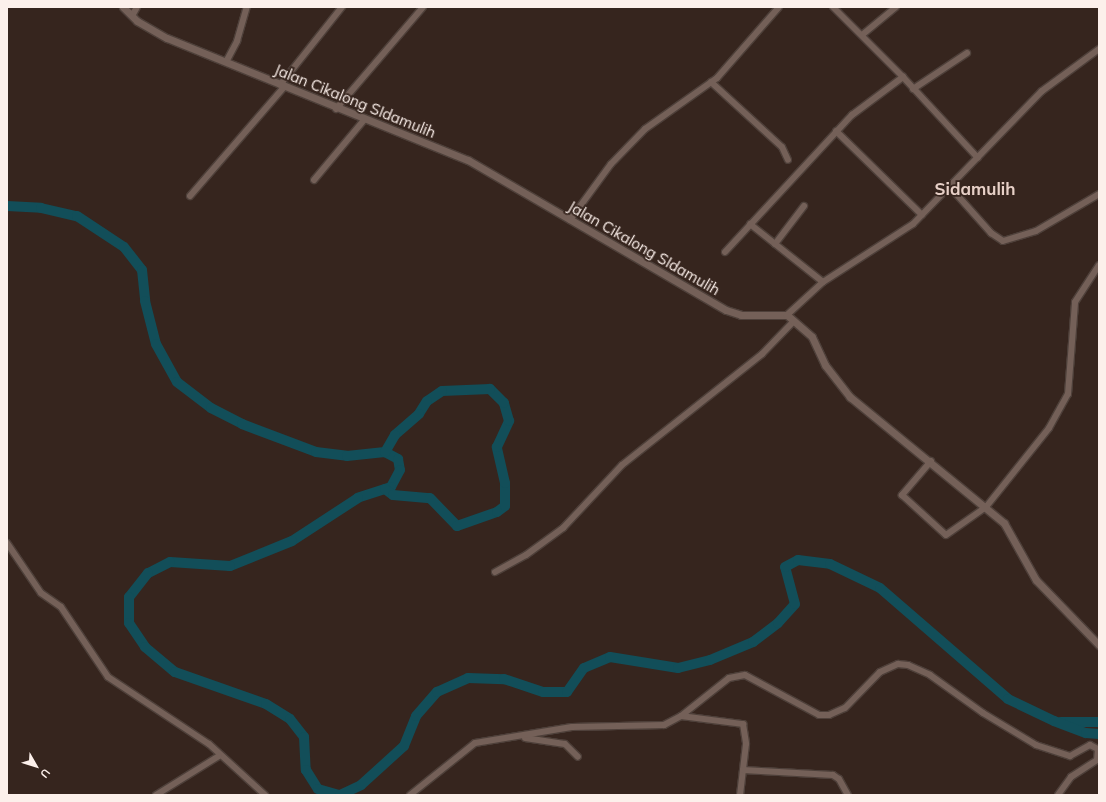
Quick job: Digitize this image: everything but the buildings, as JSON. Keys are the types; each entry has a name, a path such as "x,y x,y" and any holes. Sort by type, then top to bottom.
{"street":[{"name":"Jalan Cikalong SIdamulih","path":"123,7 132,16 167,38 364,120 468,160 726,310 766,317 787,315"},
{"path":"132,16 137,7"},
{"path":"226,62 237,41 247,7"},
{"path":"190,196 282,86 342,7"},
{"path":"336,108 423,7"},
{"path":"570,220 611,164 645,129 711,82 779,7"},
{"path":"833,7 903,77 978,158"},
{"path":"862,35 896,7"},
{"path":"1099,49 1042,91 950,188 913,224 823,282 787,315 793,322 812,337 825,365 850,397 931,461 1010,529 1024,562 1046,592 1099,645"},
{"path":"913,89 967,53"},
{"path":"725,252 859,108 903,77"},
{"path":"711,82 782,147 788,160"},
{"path":"314,180 364,120"},
{"path":"836,131 922,215"},
{"path":"950,188 990,233 1004,241 1036,231 1099,194"},
{"path":"775,244 804,206"},
{"path":"750,224 823,282"},
{"path":"931,461 902,495 943,534 950,534 986,507 1050,428 1068,394 1075,302 1099,265"},
{"path":"495,572 526,555 563,528 622,465 762,354 793,322"},
{"path":"7,543 41,593 61,607 108,677 209,744 219,756 265,795"},
{"path":"410,795 475,743 572,727 664,725 681,716 729,678 745,675 819,715 828,716 845,708 886,668 908,665 930,675 983,713 1036,745 1070,756 1090,744 1098,749 1097,760 1071,778 1058,795"},
{"path":"681,716 743,724 746,744 740,795"},
{"path":"503,738 531,738 565,744 578,757"},
{"path":"156,795 219,756"},
{"path":"743,770 833,775 839,779 848,795"}],"waterway":[{"path":"7,206 41,208 77,216 124,247 142,270 145,301 156,344 177,382 211,408 242,424 316,452 347,456 385,452 398,459 400,470 391,487 358,498 292,541 230,566 170,562 148,573 129,597 129,623 145,647 175,672 266,704 290,719 304,737 306,770 318,789 339,795"},
{"path":"385,452 395,435 419,414 427,401 442,391 490,389 504,403 509,421 497,447 505,483 505,506 497,512 457,526 430,498 393,495 385,489"},
{"path":"340,795 361,785 404,746 416,716 437,692 468,678 504,679 543,692 567,692 584,668 610,657 678,668 710,660 753,642 778,623 795,604 785,567 798,560 830,564 880,588 1008,699 1054,721 1086,733 1099,734"},
{"path":"1061,722 1099,722"}],"district":[{"name":"Sidamulih","path":"975,189"}]}
